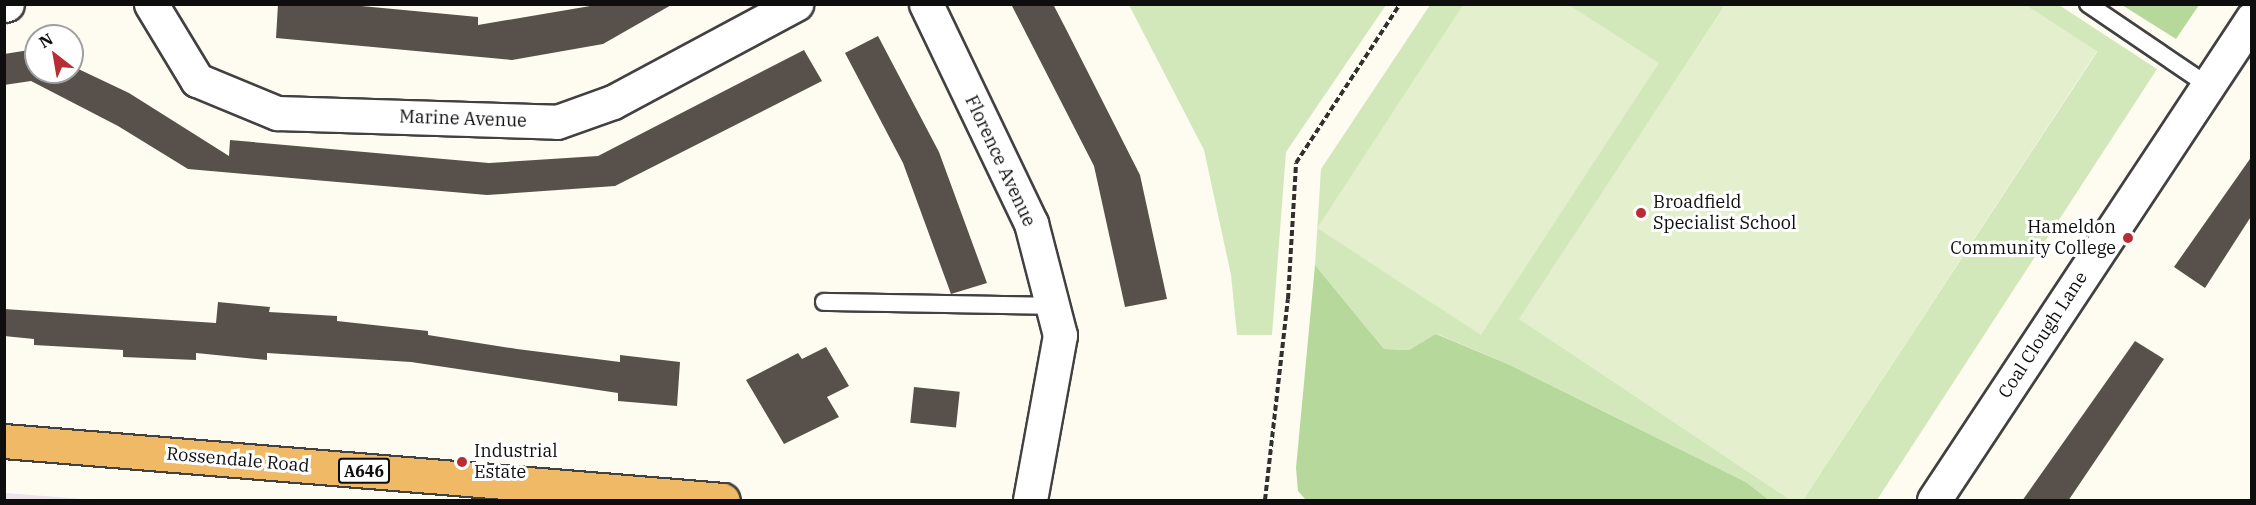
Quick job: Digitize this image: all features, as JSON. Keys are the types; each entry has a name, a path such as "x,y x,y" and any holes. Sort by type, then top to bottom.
{"highway":[{"name":"Rossendale Road","path":"4,441 723,501"}],"street":[{"name":"Marine Avenue","path":"151,4 197,80 277,113 557,122 613,102 796,4"},
{"name":"Florence Avenue","path":"926,4 1031,223 1060,335 1030,501"},
{"name":"Coal Clough Lane","path":"1934,501 2252,19"}],"lane":[{"path":"2088,4 2208,86"},
{"path":"824,302 1052,306"}],"path":[{"path":"1266,501 1288,299 1296,163 1400,4"}],"shaded area":[{"path":"5,493 97,500 5,500"}],"green space":[{"path":"2199,4 2176,39 2122,5"},
{"path":"1129,5 1386,5 1286,152 1272,335 1237,335 1231,275 1204,150"},
{"path":"1430,5 1725,5 1520,319 1791,500 1769,500 1746,482 1510,365 1437,334 1409,350 1384,349 1315,265 1321,169"},
{"path":"1463,5 1569,5 1659,63 1481,335 1317,228"},
{"path":"1725,5 2025,5 2097,51 1803,500 1791,500 1519,319"},
{"path":"2025,5 2059,5 2157,69 1877,500 1803,500 2097,52"},
{"path":"1315,265 1384,349 1409,350 1436,334 1510,365 1746,482 1769,500 1305,499 1298,491 1296,468"}],"building":[{"path":"278,4 340,4 478,17 478,25 602,4 673,4 603,44 512,60 276,38"},
{"path":"1011,4 1053,4 1140,175 1167,299 1125,307 1094,166"},
{"path":"878,36 939,152 987,283 951,294 903,163 845,53"},
{"path":"804,50 822,81 615,186 487,195 188,169 118,126 37,84 84,84 84,72 129,93 229,156 230,140 489,163 598,156"},
{"path":"24,51 24,82 4,85 4,54"},
{"path":"2252,156 2252,215 2205,288 2174,267"},
{"path":"218,302 270,307 269,312 337,316 337,321 428,331 428,335 517,349 620,362 620,355 680,362 677,406 618,401 618,393 411,362 267,353 267,360 196,353 196,360 123,357 123,350 34,345 34,339 4,336 4,309 216,323"},
{"path":"2135,341 2164,359 2068,501 2022,501"},
{"path":"826,347 849,386 827,397 839,417 784,444 746,380 798,353 802,359"},
{"path":"914,387 960,392 956,428 910,423"}],"place":[{"name":"Broadfield Specialist School","path":"1641,213"},
{"name":"Hameldon Community College","path":"2128,238"},
{"name":"Industrial Estate","path":"462,462"}]}
